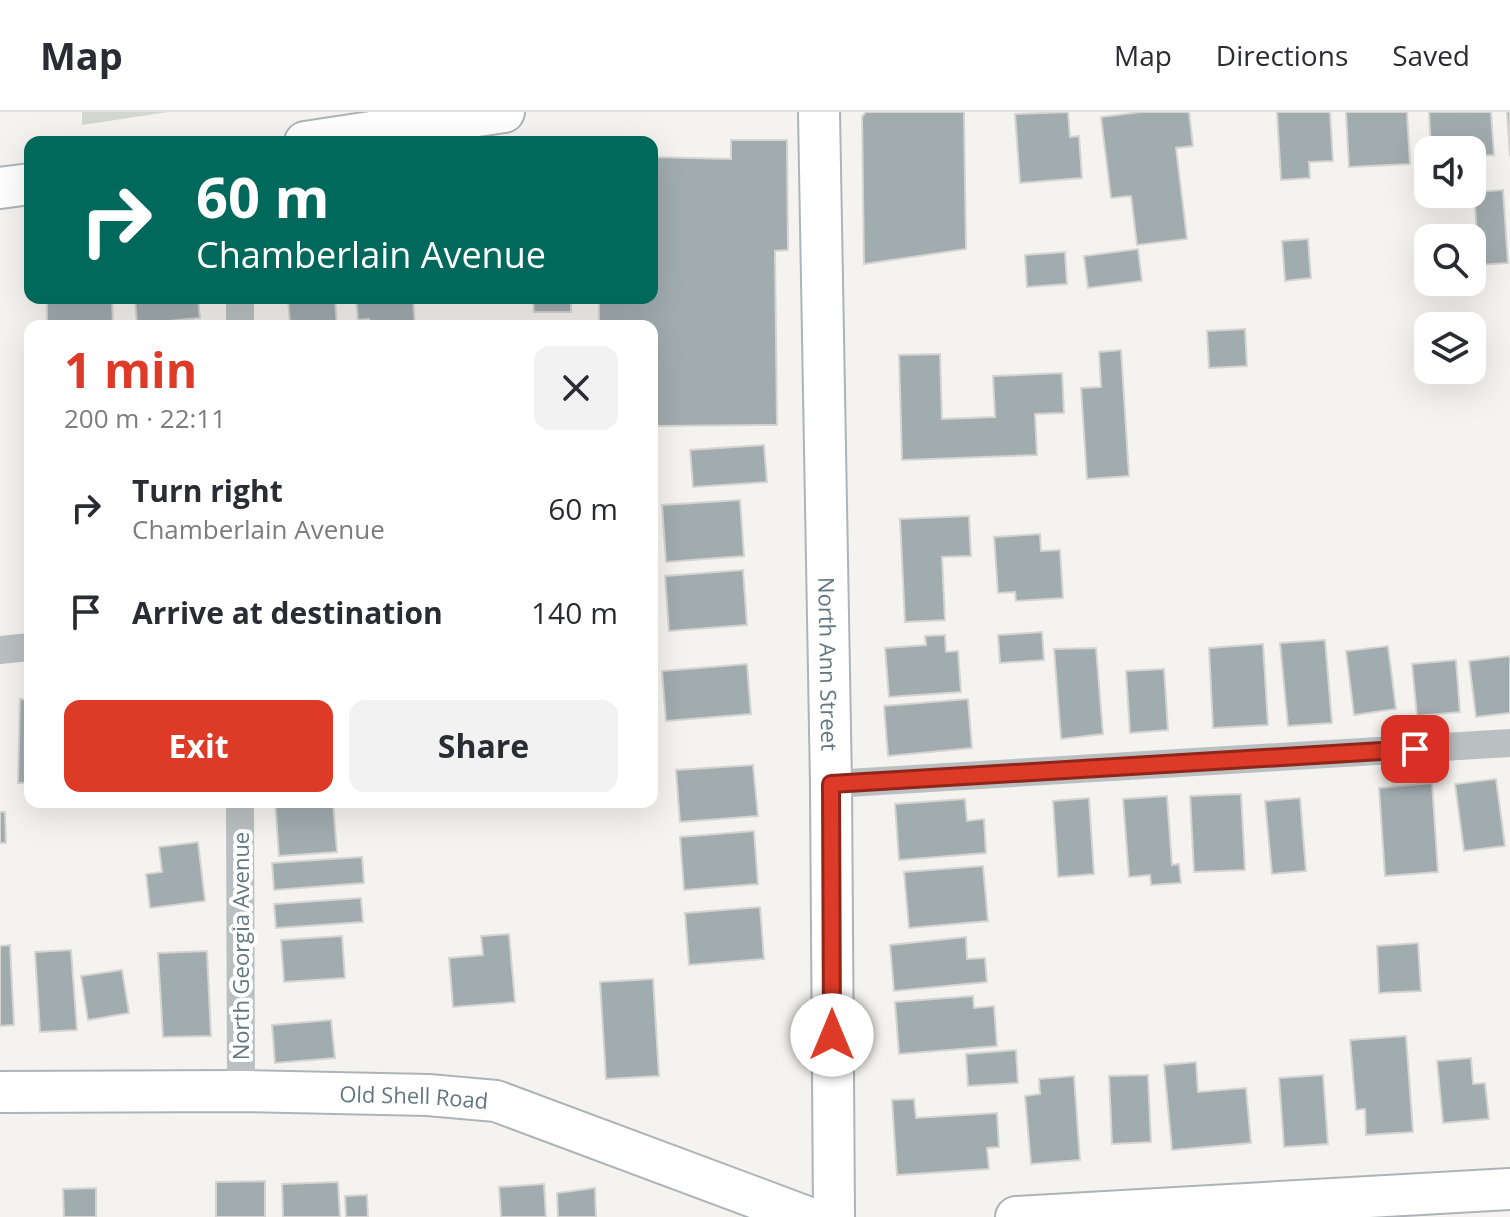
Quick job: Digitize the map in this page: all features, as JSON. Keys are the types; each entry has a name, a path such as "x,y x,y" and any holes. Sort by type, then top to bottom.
{"street":[{"path":"345,136 504,112"},
{"name":"North Ann Street","path":"819,112 831,784 834,1217"},
{"path":"0,188 24,185"},
{"path":"0,650 24,648"},
{"path":"831,784 1510,743"},
{"name":"North Georgia Avenue","path":"240,808 241,1091"},
{"name":"Old Shell Road","path":"0,1092 241,1091 428,1095 496,1101 807,1217"},
{"path":"1016,1217 1424,1206 1510,1189"}],"shaded area":[{"path":"82,112 168,112 82,125"}],"building":[{"path":"866,112 964,112 966,249 864,264 862,117"},
{"path":"1068,112 1070,137 1079,136 1082,178 1020,183 1015,114"},
{"path":"1141,112 1189,112 1193,146 1176,148 1187,239 1137,245 1131,196 1111,198 1101,117"},
{"path":"1277,112 1330,112 1333,161 1309,162 1310,178 1281,180"},
{"path":"1346,112 1407,112 1410,164 1349,167"},
{"path":"1429,112 1491,112 1494,155 1486,155 1486,136 1430,136"},
{"path":"1507,112 1510,112 1510,156"},
{"path":"731,140 787,140 788,250 775,251 777,425 658,426 658,320 599,320 599,304 658,304 658,157 731,159"},
{"path":"1503,190 1508,263 1486,265 1486,224 1476,224 1475,208 1486,208 1486,191"},
{"path":"1308,239 1311,278 1285,281 1282,241"},
{"path":"1138,249 1142,281 1088,288 1084,256"},
{"path":"1065,252 1067,284 1027,287 1025,255"},
{"path":"47,304 112,304 113,320 47,320"},
{"path":"135,304 199,304 200,318 137,320"},
{"path":"288,304 335,304 337,320 290,320"},
{"path":"357,304 413,304 415,320 358,320"},
{"path":"533,304 571,304 571,312 534,312"},
{"path":"1245,329 1247,366 1209,368 1207,331"},
{"path":"1121,350 1129,476 1087,479 1081,388 1101,387 1099,352"},
{"path":"940,354 942,419 995,417 993,376 1062,373 1064,413 1035,414 1037,455 902,460 899,355"},
{"path":"764,445 767,482 693,487 690,450"},
{"path":"740,500 744,556 666,562 662,505"},
{"path":"969,516 971,556 942,557 945,620 905,622 900,519"},
{"path":"1040,534 1041,551 1060,550 1063,598 1016,601 1015,592 998,593 994,537"},
{"path":"743,570 747,625 669,631 665,576"},
{"path":"1042,632 1044,660 1000,663 998,635"},
{"path":"945,635 946,652 958,651 961,692 889,697 885,648 926,645 925,636"},
{"path":"1325,640 1332,723 1288,726 1280,643"},
{"path":"1263,644 1268,725 1213,728 1209,648"},
{"path":"1388,646 1396,709 1354,715 1346,651"},
{"path":"1096,648 1103,734 1061,739 1054,649"},
{"path":"1510,656 1510,713 1476,717 1469,661"},
{"path":"1456,660 1460,712 1417,716 1412,664"},
{"path":"747,664 751,714 666,721 662,671"},
{"path":"1164,669 1168,730 1130,733 1126,671"},
{"path":"20,699 24,699 24,783 18,783"},
{"path":"968,699 972,748 888,756 884,706"},
{"path":"753,765 758,816 680,822 676,770"},
{"path":"1496,779 1505,846 1464,851 1455,784"},
{"path":"1432,783 1438,872 1385,876 1379,788"},
{"path":"1241,794 1245,870 1194,872 1190,796"},
{"path":"1167,796 1172,865 1179,864 1181,883 1151,885 1150,875 1129,877 1123,799"},
{"path":"1089,798 1094,874 1058,877 1053,801"},
{"path":"1300,798 1306,871 1272,874 1265,801"},
{"path":"965,799 967,821 984,819 986,853 899,860 895,804"},
{"path":"275,808 333,808 337,852 279,856"},
{"path":"0,812 5,812 6,843 0,843"},
{"path":"754,831 758,884 684,890 680,837"},
{"path":"198,842 205,901 150,908 146,874 162,872 159,847"},
{"path":"362,857 364,883 274,890 272,863"},
{"path":"983,866 988,921 909,928 904,872"},
{"path":"361,898 363,922 276,928 274,904"},
{"path":"760,907 764,959 689,965 685,913"},
{"path":"509,934 515,1002 453,1007 449,958 483,955 481,936"},
{"path":"342,936 345,978 284,982 281,940"},
{"path":"966,937 967,959 985,958 987,982 894,991 890,945"},
{"path":"1418,943 1421,991 1379,993 1377,946"},
{"path":"10,945 14,1025 0,1026 0,946"},
{"path":"71,950 77,1030 40,1032 35,952"},
{"path":"207,951 211,1036 163,1037 158,953"},
{"path":"122,970 129,1013 88,1020 81,976"},
{"path":"653,979 659,1076 606,1079 600,982"},
{"path":"973,996 974,1008 994,1006 997,1046 899,1054 895,1002"},
{"path":"331,1020 335,1058 275,1063 272,1025"},
{"path":"1406,1036 1413,1132 1366,1135 1365,1109 1356,1110 1350,1040"},
{"path":"1016,1050 1018,1083 968,1086 966,1054"},
{"path":"1471,1058 1473,1084 1485,1083 1489,1119 1443,1123 1437,1061"},
{"path":"1196,1062 1198,1092 1246,1088 1251,1143 1172,1150 1164,1065"},
{"path":"1148,1075 1151,1142 1112,1144 1109,1076"},
{"path":"1323,1075 1328,1144 1284,1147 1279,1078"},
{"path":"1074,1076 1080,1160 1031,1164 1025,1096 1040,1094 1039,1079"},
{"path":"914,1099 916,1118 997,1113 999,1147 987,1148 989,1169 897,1175 892,1100"},
{"path":"265,1181 265,1217 216,1217 216,1182"},
{"path":"338,1182 340,1217 283,1217 282,1184"},
{"path":"544,1184 546,1217 501,1217 499,1187"},
{"path":"96,1188 96,1217 64,1217 63,1189"},
{"path":"595,1188 596,1217 558,1217 557,1193"},
{"path":"367,1195 368,1217 346,1217 345,1196"}],"route":[{"path":"832,1035 831,784 1415,749"}]}
